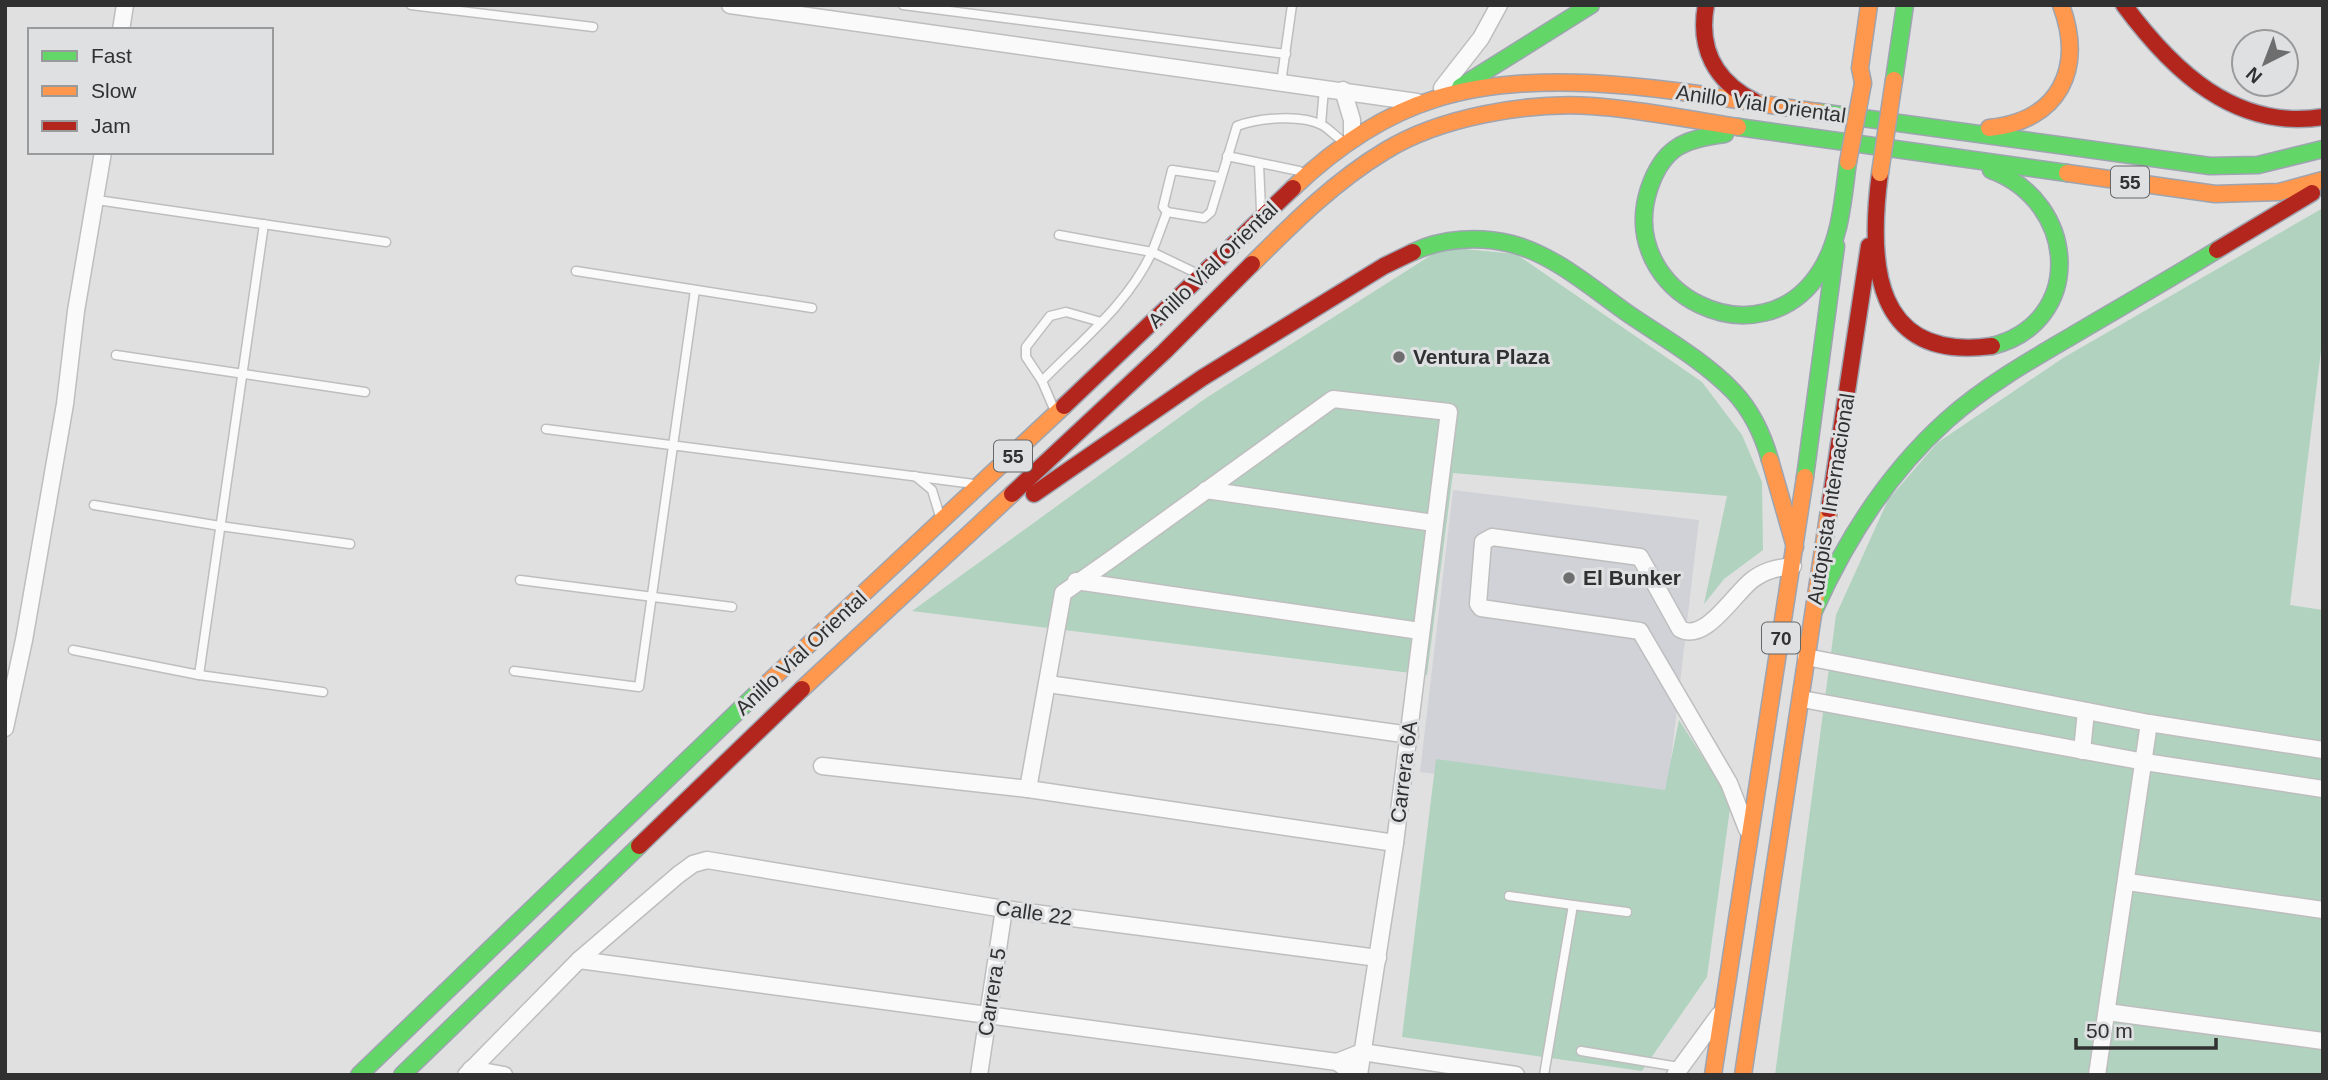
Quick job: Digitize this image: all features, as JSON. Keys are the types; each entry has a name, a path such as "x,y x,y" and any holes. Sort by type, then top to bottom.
{"main road":[{"path":"1435,99 1591,5"},
{"path":"1706,5 1703,38 1713,67 1733,89 1759,103 1774,106"},
{"path":"1857,5 1862,75"},
{"name":"Autopista Internacional","path":"1713,1075 1793,566 1847,163 1862,75 1869,5"},
{"name":"Autopista Internacional","path":"1743,1075 1905,5"},
{"path":"1897,57 1921,5"},
{"path":"1942,129 2010,126 2046,107 2063,86 2072,60 2071,32 2061,5"},
{"path":"2124,5 2166,59 2208,95 2233,107 2275,118 2323,117"},
{"name":"Anillo Vial Oriental","path":"359,1075 771,680 941,524 1309,173 1348,141 1435,99 1510,84 1564,82 1659,90 2210,166 2258,165 2323,149"},
{"name":"Anillo Vial Oriental","path":"402,1075 973,529 1164,352 1310,208 1366,162 1400,142 1432,128 1491,112 1590,106 2215,194 2279,192 2323,180"},
{"path":"1753,129 1685,141 1664,160 1650,184 1643,212 1645,240 1663,279 1684,298 1709,311 1738,316 1766,313 1791,301 1821,271 1832,244 1842,200"},
{"path":"1875,207 1880,285 1892,312 1913,333 1941,347 1970,352 2000,346 2026,332 2046,310 2058,283 2060,253 2053,224 2037,198 2014,179 1937,155"},
{"path":"1814,611 1826,582 1866,515 1899,470 1948,419 1980,394 2058,345 2323,187"},
{"path":"973,529 1008,514 1202,378 1384,266 1433,243 1474,238 1513,244 1546,257 1690,356 1731,389 1744,404 1764,438 1795,547"}],"street":[{"path":"121,28 124,5"},
{"path":"730,5 1281,83 1435,99 1481,38 1499,5"},
{"path":"1343,90 1352,120 1348,141"},
{"path":"5,728 27,627 103,154"},
{"name":"Carrera 6A","path":"1206,490 1333,399 1449,412 1420,631 1410,735 1378,958 1357,1075"},
{"path":"1028,789 1063,593 1076,581 1206,490 1434,523"},
{"path":"1750,838 1729,783 1640,631 1481,608 1478,604 1483,542 1492,537 1640,557 1680,629 1686,632 1701,631 1751,581 1769,569 1793,566"},
{"path":"1076,581 1420,631"},
{"path":"1806,657 2150,723 2323,750"},
{"path":"1048,684 1410,735"},
{"path":"1802,699 2145,762 2323,789"},
{"path":"2082,751 2086,711"},
{"path":"2097,1075 2150,723"},
{"path":"822,766 1028,789 1395,843"},
{"name":"Calle 22","path":"579,960 692,864 707,860 1004,909 1378,958"},
{"path":"2128,882 2323,910"},
{"name":"Carrera 5","path":"979,1075 1004,909"},
{"path":"469,1072 579,960 1337,1062 1357,1075"},
{"path":"1677,1071 1722,1010"},
{"path":"2107,1012 2323,1041"},
{"path":"1337,1062 1362,1052 1516,1075"},
{"path":"469,1072 504,1075"}],"lane":[{"path":"411,5 593,27"},
{"path":"903,5 1286,54"},
{"path":"1281,83 1292,5"},
{"path":"1321,124 1324,88"},
{"path":"1220,177 1172,170 1163,207 1167,212 1203,218 1211,212 1237,127 1252,121 1300,120 1321,124 1348,141"},
{"path":"1227,156 1309,173"},
{"path":"1259,164 1261,218"},
{"path":"97,200 386,242"},
{"path":"1042,381 1101,322 1142,275 1167,212"},
{"path":"199,675 264,224"},
{"path":"1059,236 1152,252 1202,276"},
{"path":"576,271 813,307"},
{"path":"514,671 639,687 695,290"},
{"path":"1057,414 1046,396 1042,381 1026,357 1026,347 1050,316 1066,312 1101,322"},
{"path":"116,355 241,376 365,392"},
{"path":"546,429 672,443 982,485"},
{"path":"913,474 932,490 937,499 941,524"},
{"path":"94,505 350,544"},
{"path":"520,580 732,607"},
{"path":"73,650 199,675 323,692"},
{"path":"1510,896 1627,912"},
{"path":"1545,1075 1573,905"},
{"path":"1581,1051 1677,1071"}],"shaded area":[{"path":"1453,490 1699,520 1666,803 1420,772"}],"green space":[{"path":"2323,208 2323,334 2290,605 2323,610 2323,1075 1775,1075 1836,615 1888,500 1937,443 2063,358"},
{"path":"1444,247 1516,254 1702,382 1742,435 1762,482 1763,550 1724,579 1704,604 1727,496 1453,473 1427,675 912,611 1206,398"},
{"path":"1679,720 1731,801 1707,977 1642,1071 1402,1037 1436,759 1665,790"}],"traffic: fast":[{"path":"1460,87 1591,5"},
{"path":"1894,80 1905,5"},
{"path":"1819,112 2210,166 2258,165 2323,149"},
{"path":"1738,127 2067,173"},
{"path":"1725,134 1698,139 1668,154 1649,189 1644,227 1653,259 1673,286 1700,305 1732,314 1764,313 1795,298 1821,270 1837,231 1848,162"},
{"path":"1991,170 2020,186 2041,208 2054,233 2059,261 2056,288 2044,313 2023,333 1992,346"},
{"path":"1413,252 1449,241 1487,240 1512,244 1544,256 1683,350 1722,380 1751,415 1770,460"},
{"path":"1805,477 1836,246"},
{"path":"1814,611 1840,558 1870,508 1906,462 1947,420 2022,366 2217,250"},
{"path":"359,1075 759,691"},
{"path":"402,1075 639,846"}],"traffic: slow":[{"path":"1863,83 1860,68 1869,5"},
{"path":"1989,128 2033,115 2049,103 2060,88 2067,70 2070,50 2068,28 2061,5"},
{"path":"1880,173 1894,80"},
{"path":"1293,188 1341,147 1377,124 1435,99 1480,88 1527,83 1626,86 1819,112"},
{"path":"1848,162 1863,83"},
{"path":"1252,264 1315,203 1367,163 1407,139 1457,121 1512,110 1566,105 1628,110 1738,127"},
{"path":"2067,173 2215,194 2279,192 2323,180"},
{"path":"759,691 1064,406"},
{"path":"1770,460 1795,547"},
{"path":"1713,1075 1805,477"},
{"path":"802,689 1012,494"},
{"path":"1743,1075 1829,510"}],"traffic: jam":[{"path":"1706,5 1705,35 1712,62 1729,84 1754,101"},
{"path":"2124,5 2163,52 2208,91 2234,105 2262,115 2291,119 2323,117"},
{"path":"1880,173 1876,207 1879,272 1887,299 1901,322 1923,338 1953,347 1992,346"},
{"path":"1064,406 1293,188"},
{"path":"2217,250 2312,193"},
{"path":"1829,510 1869,246"},
{"path":"1034,494 1202,378 1384,266 1413,252"},
{"path":"1012,494 1164,352 1252,264"},
{"path":"639,846 802,689"}],"place":[{"name":"Ventura Plaza","path":"1399,357"},
{"name":"El Bunker","path":"1569,578"}]}
